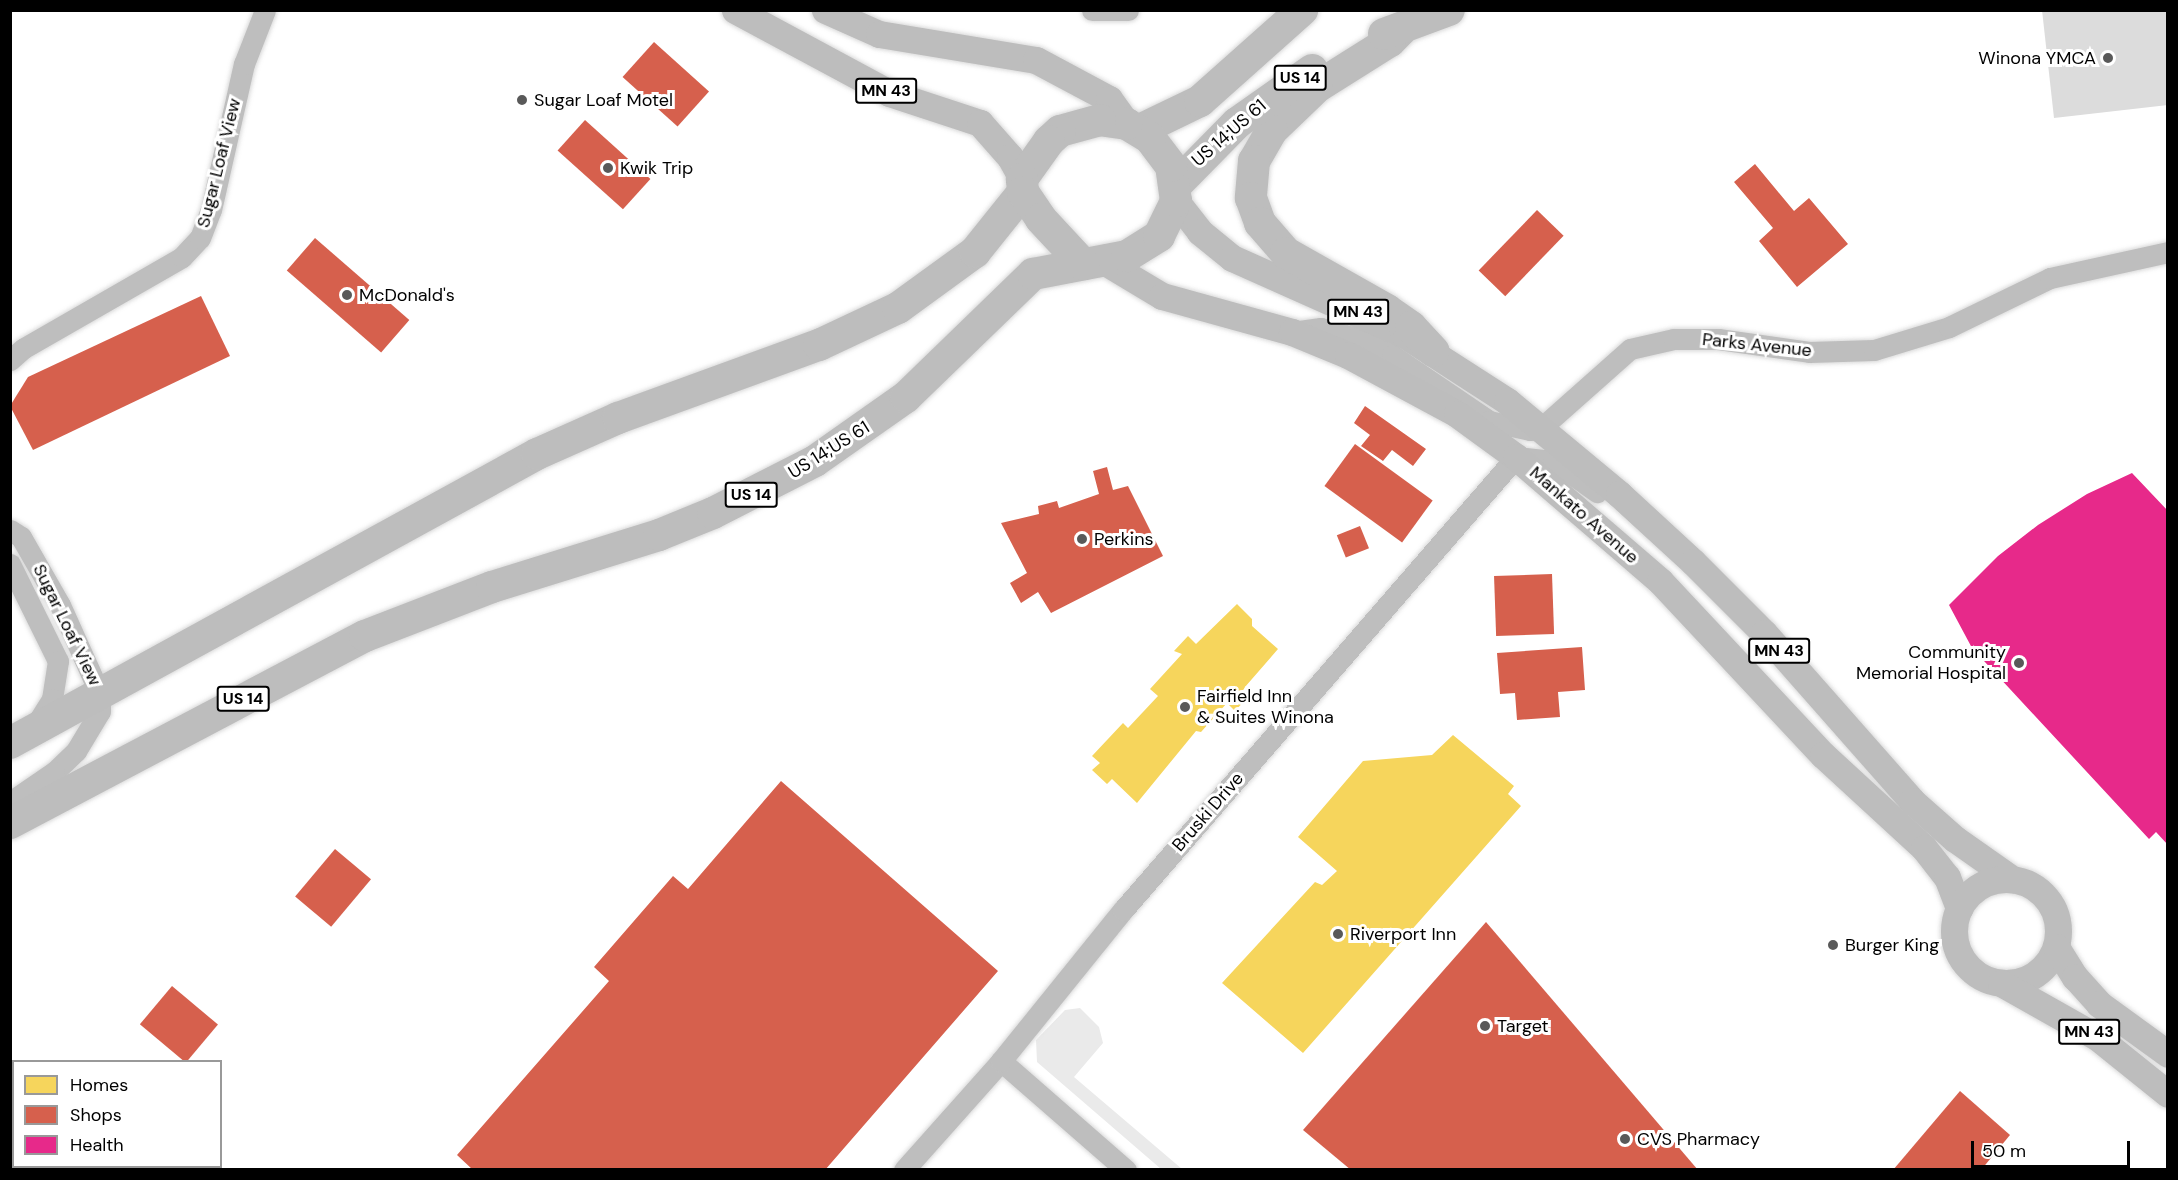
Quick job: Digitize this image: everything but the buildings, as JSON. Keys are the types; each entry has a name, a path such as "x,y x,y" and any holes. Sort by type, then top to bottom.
{"highway":[{"name":"US 14","path":"1133,127 1200,101 1302,10"},
{"name":"US 14;US 61","path":"10,823 365,636 492,587 659,535 765,489 847,441 906,397 961,347 1020,284 1033,274 1094,263 1140,251 1167,226 1176,193 1216,141 1287,85 1343,53 1449,10"},
{"path":"1404,27 1390,41 1317,87 1272,130 1254,160 1251,198 1260,223 1286,253 1387,310 1411,327 1433,351"},
{"path":"21,737 537,454 618,418 819,345 898,308 975,252 1023,185 1049,141 1060,131 1100,120 1133,127"},
{"name":"US 14;US 61","path":"1133,127 1162,151 1176,193"},
{"path":"1023,185 1057,240 1094,263"}],"main road":[{"name":"MN 43","path":"735,10 889,93 980,123 1010,156 1023,185"},
{"path":"825,10 879,34 1036,60 1109,99 1133,127"},
{"name":"Mankato Avenue","path":"1176,193 1200,232 1232,258 1343,305 1433,351 1540,428 1692,562 1764,633 1912,801 1955,839 2012,879 2035,887 2051,904 2059,930 2056,947"},
{"name":"Mankato Avenue","path":"1094,263 1162,297 1292,332 1403,382 1516,457 1660,581 1823,754 1924,848 1947,877 1959,909 1954,936 1960,955 1973,971 2001,983 2097,1037 2168,1094"},
{"path":"1959,909 1979,887 2012,879"},
{"name":"MN 43","path":"2056,947 2075,977 2099,1004 2168,1054"},
{"path":"2001,983 2034,976 2049,962 2056,947"}],"street":[{"name":"Sugar Loaf View","path":"10,360 24,348 182,257 200,238 211,210 244,64 265,10"},
{"path":"1092,10 1128,10"},
{"name":"Parks Avenue","path":"1540,428 1630,349 1674,339 1718,339 1809,352 1874,350 1949,327 2050,278 2168,252"},
{"path":"1292,332 1321,328 1355,338 1392,356 1489,421 1516,429 1540,428"},
{"path":"1516,457 1541,457 1566,468 1671,551 1692,562"},
{"name":"Bruski Drive","path":"904,1170 1001,1060 1097,940 1516,457"},
{"name":"Sugar Loaf View","path":"10,530 21,537 45,577 100,694"},
{"name":"Sugar Loaf View","path":"10,564 58,661 52,699 21,737"},
{"path":"10,802 54,772 76,750 93,728 100,711 100,694"},
{"path":"1001,1060 1126,1170"}],"shaded area":[{"path":"1080,1008 1099,1027 1103,1043 1074,1077 1182,1169 1161,1169 1037,1062 1036,1040 1065,1010"}],"place":[{"name":"Winona YMCA","path":"2108,58"},
{"name":"Sugar Loaf Motel","path":"522,100"},
{"name":"Kwik Trip","path":"608,168"},
{"name":"McDonald's","path":"347,295"},
{"name":"Perkins","path":"1082,539"},
{"name":"Community Memorial Hospital","path":"2019,663"},
{"name":"Fairfield Inn & Suites Winona","path":"1185,707"},
{"name":"Riverport Inn","path":"1338,934"},
{"name":"Burger King","path":"1833,945"},
{"name":"Target","path":"1485,1026"},
{"name":"CVS Pharmacy","path":"1625,1139"}]}
